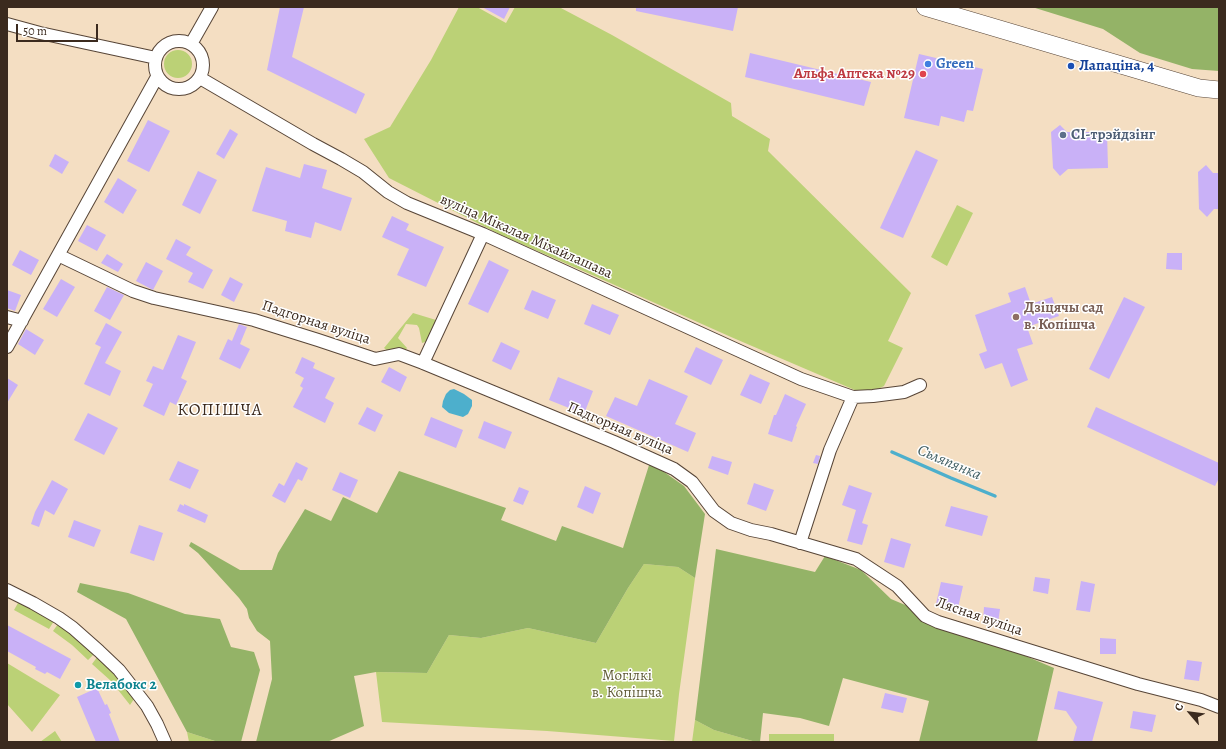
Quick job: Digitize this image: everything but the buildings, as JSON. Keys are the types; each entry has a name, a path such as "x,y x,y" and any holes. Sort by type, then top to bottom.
{"main road":[{"path":"925,7 1199,88 1219,90"}],"street":[{"path":"191,44 212,7"},
{"path":"7,24 40,33 156,58"},
{"path":"181,41 191,44 199,51 203,60 203,69 200,78 193,86 183,90 173,89 164,85 157,77 154,64 161,48 170,42 181,41"},
{"path":"7,347 157,77"},
{"name":"вуліца Мікалая Міхайлашава","path":"200,78 363,172 388,192 407,203 483,234 801,379 853,397"},
{"path":"423,363 483,234"},
{"name":"Падгорная вуліца","path":"58,255 133,291 154,298 254,320 375,359 398,354 620,445 674,469 692,482"},
{"path":"7,317 22,321"},
{"path":"800,543 830,450 853,397 904,392 920,385"},
{"name":"Лясная вуліца","path":"692,482 714,511 731,523 856,559 898,586 925,616 938,622 1131,682 1201,700 1219,707"},
{"path":"7,590 59,618 74,628 100,650 119,670 147,706 165,742"}],"green space":[{"path":"459,7 477,7 506,23 515,7 559,7 612,35 731,103 732,116 770,139 768,151 911,293 888,341 903,348 884,386 876,390 857,391 501,235 389,178 364,139 390,127 431,60"},
{"path":"1032,7 1219,7 1219,71 1192,69 1140,53 1103,29"},
{"path":"178,50 188,54 192,64 188,74 178,78 168,74 164,64 168,54"},
{"path":"957,205 973,213 947,266 931,257"},
{"path":"413,313 436,320 428,341 422,343 417,325 406,324 398,338 407,348 405,351 388,351 384,348"},
{"path":"650,462 684,486 705,514 695,578 678,567 644,564 628,588 596,643 528,628 481,638 449,635 427,673 376,672 354,676 364,726 327,742 256,742 272,679 270,641 257,631 249,618 247,609 239,598 198,553 189,546 191,542 240,570 272,570 278,553 305,509 331,521 343,497 377,513 399,471 506,508 501,520 556,541 562,526 623,548"},
{"path":"716,549 815,572 825,556 861,570 891,599 1054,668 1037,742 919,742 929,701 843,678 829,726 800,718 763,713 760,742 756,742 714,730 695,720"},
{"name":"Могілкі в. Копішча","path":"644,564 678,567 695,578 674,741 547,731 382,722 376,672 427,673 449,635 481,638 528,628 596,643 628,588"},
{"path":"80,583 128,593 185,614 220,619 231,647 254,652 260,670 241,742 218,742 187,732 126,619 77,592"},
{"path":"18,603 54,621 49,629 14,610"},
{"path":"58,624 95,653 88,660 72,645 53,631"},
{"path":"98,656 117,675 134,699 130,705 111,681 92,664"},
{"path":"7,663 60,695 32,732 7,704"},
{"path":"695,720 714,730 756,742 692,742"},
{"path":"55,731 62,742 40,742"},
{"path":"187,732 218,742 189,742"},
{"path":"769,734 834,734 834,742 769,742"}],"water":[{"path":"454,389 472,400 472,406 468,414 463,417 449,413 442,407 446,394 450,390"}],"waterway":[{"name":"Сьляпянка","path":"892,452 995,496"}],"place":[{"name":"Green","path":"928,64"},
{"name":"Лапаціна, 4","path":"1071,66"},
{"name":"Альфа Аптека №29","path":"923,74"},
{"name":"СІ-трэйдзінг","path":"1063,135"},
{"name":"Дзіцячы сад в. Копішча","path":"1016,317"},
{"name":"Велабокс 2","path":"78,685"}],"district":[{"name":"КОПІШЧА","path":"220,411"}]}
